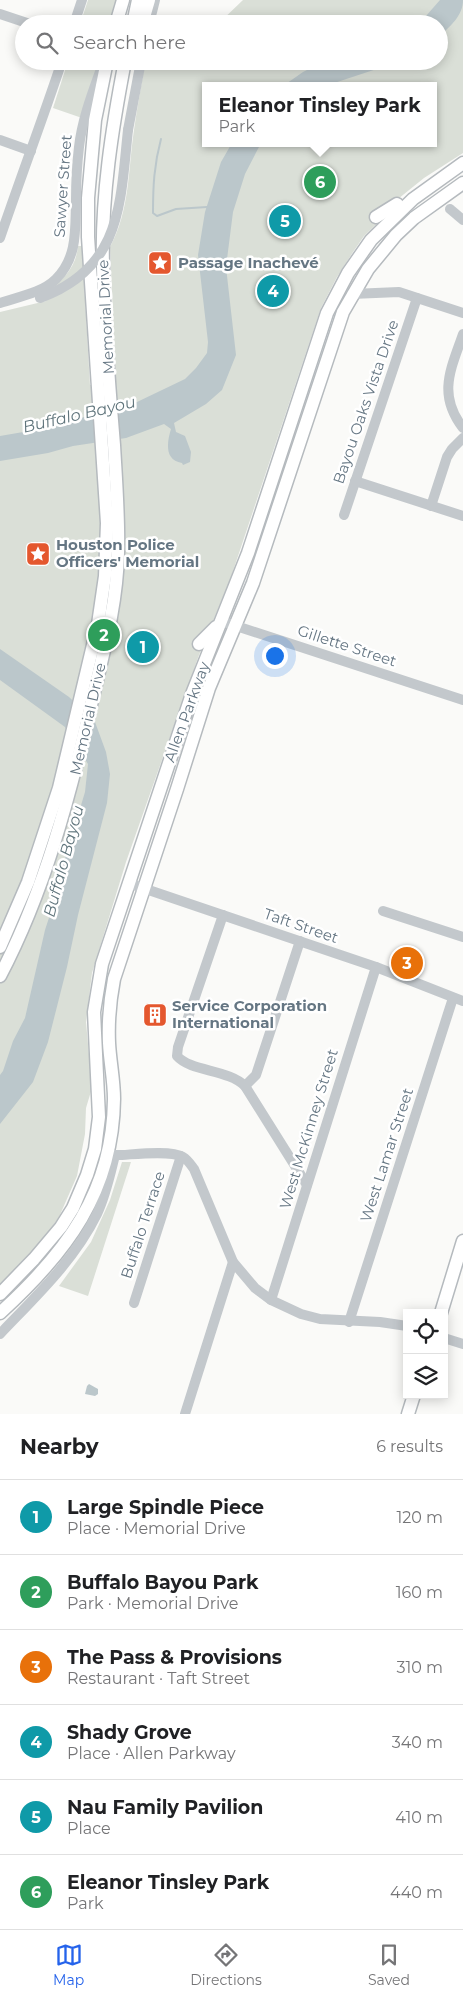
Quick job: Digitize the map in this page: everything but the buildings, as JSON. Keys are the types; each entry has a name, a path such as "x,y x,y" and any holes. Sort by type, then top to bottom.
{"main road":[{"path":"119,15 123,0"},
{"path":"135,15 138,0"},
{"path":"145,15 149,0"},
{"name":"Memorial Drive","path":"0,976 24,926 52,852 70,791 87,696 105,576 110,477 102,373 89,267 88,198 96,120 104,70"},
{"name":"Memorial Drive","path":"102,373 103,233 117,98 123,70"},
{"path":"117,98 127,70"},
{"name":"Allen Parkway","path":"0,1294 34,1259 61,1227 72,1208 90,1167 95,1149 99,1117 94,1012 106,950 192,694 248,553 320,331 340,286 356,259 380,230 413,198 463,163"},
{"path":"376,216 390,210 420,186 451,172"},
{"name":"Allen Parkway","path":"0,1313 61,1248 83,1217 101,1180 105,1165 114,1100 109,1044 110,1005 114,979 143,888 178,789 209,688 253,583 337,328 352,294 368,269 396,235 414,218 463,182"},
{"path":"199,644 221,621"},
{"name":"Memorial Drive","path":"0,947 28,882 43,839 87,696"},
{"path":"114,1100 117,1136 115,1155"},
{"path":"442,1309 463,1242"},
{"path":"0,1317 11,1303"},
{"path":"408,1414 413,1399"}],"street":[{"path":"77,15 82,0"},
{"path":"151,15 155,0"},
{"path":"0,14 15,19"},
{"path":"0,238 38,135 59,70"},
{"name":"Sawyer Street","path":"0,303 50,284 71,258 76,230 79,146 91,96 101,70"},
{"path":"0,307 55,293 76,280 95,262 109,238 120,203 128,130 139,70"},
{"path":"0,140 31,151"},
{"path":"450,209 463,220"},
{"path":"352,294 399,292 463,312"},
{"name":"Bayou Oaks Vista Drive","path":"344,515 417,298"},
{"path":"463,334 448,381 448,398 452,410 463,428"},
{"path":"431,506 447,457 463,438"},
{"path":"355,481 463,516"},
{"name":"Gillette Street","path":"221,621 463,700"},
{"name":"Taft Street","path":"128,883 376,967 458,999"},
{"path":"383,911 463,937"},
{"path":"223,914 176,1052 180,1060 238,1079 245,1086 307,1185"},
{"path":"245,1086 256,1075 300,942"},
{"name":"West McKinney Street","path":"271,1300 376,967"},
{"name":"West Lamar Street","path":"349,1322 458,999"},
{"path":"0,1334 72,1256 97,1213 108,1185 115,1155 172,1154 181,1156 194,1169 233,1262 255,1288 271,1300 301,1314 320,1320 380,1322 403,1325"},
{"name":"Buffalo Terrace","path":"134,1303 181,1156"},
{"path":"185,1414 233,1262"},
{"path":"448,1339 463,1344"}],"shaded area":[{"path":"88,0 117,0 113,15 83,15"},
{"path":"243,0 463,0 463,153 424,178 393,203 387,214 364,236 353,252 321,308 230,580 199,655 126,862 92,973 86,1022 92,1088 86,1108 85,1134 77,1176 59,1217 46,1236 0,1286 0,312 46,301 47,290 59,282 72,267 78,246 82,246 90,385 116,383 110,247 117,233 125,204 144,70 448,70 448,15 227,15"},
{"path":"440,0 463,0 461,11 448,28 448,15 427,15"},
{"path":"65,70 97,70 82,118 53,108"},
{"path":"307,70 374,70 337,82 289,82"},
{"path":"230,147 259,147 245,174 233,212 226,267 236,355 222,390 206,404 174,423 176,432 185,436 191,452 190,462 183,465 172,458 168,450 168,439 171,429 164,424 126,438 73,446 48,453 0,461 0,436 58,426 137,402 185,379 196,368 207,353 208,342 198,255 205,212 221,162"},
{"path":"0,649 69,697 95,722 106,752 110,774 107,803 48,1042 33,1082 0,1124 0,1075 13,1041 25,1018 45,930 62,878 64,862 85,792 88,764 65,727 0,680"},
{"path":"122,1162 131,1162 88,1296 59,1286 91,1242 110,1200"},
{"path":"89,1384 98,1389 98,1394 95,1396 85,1394"}],"waterway":[{"path":"161,139 154,176 153,213 157,216 176,209 207,207"}],"place":[{"name":"Eleanor Tinsley Park","path":"320,182"},
{"name":"Nau Family Pavilion","path":"285,221"},
{"name":"Passage Inachevé","path":"160,263"},
{"name":"Shady Grove","path":"273,291"},
{"name":"Houston Police Officers' Memorial","path":"38,554"},
{"name":"Buffalo Bayou Park","path":"104,635"},
{"name":"Large Spindle Piece","path":"143,647"},
{"name":"The Pass & Provisions","path":"407,963"},
{"name":"Service Corporation International","path":"155,1015"}],"water label":[{"name":"Buffalo Bayou","path":"79,414"},
{"name":"Buffalo Bayou","path":"63,861"}]}
